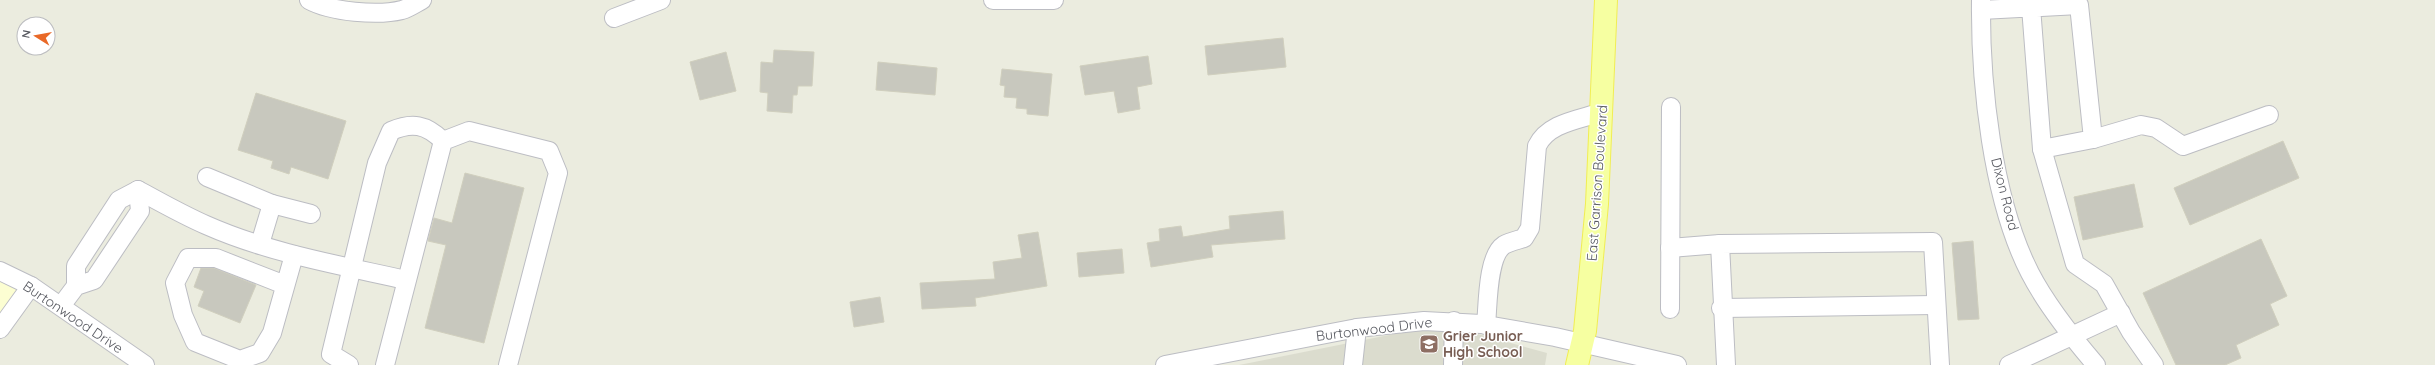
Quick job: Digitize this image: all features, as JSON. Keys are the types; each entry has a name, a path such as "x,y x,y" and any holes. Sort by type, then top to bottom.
{"main road":[{"name":"East Garrison Boulevard","path":"1580,355 1597,204 1606,0"}],"street":[{"path":"309,0 316,4 358,13 402,10 422,0"},
{"path":"614,18 661,0"},
{"path":"993,0 1054,0"},
{"path":"1981,5 2031,7 2079,5 2093,139"},
{"name":"Dixon Road","path":"1981,5 1981,41 1989,131 2006,204 2030,274 2071,335 2096,365"},
{"path":"2031,7 2042,149 2076,264 2104,284 2154,365"},
{"path":"1670,309 1671,107"},
{"path":"1486,325 1493,261 1498,251 1504,245 1524,238 1530,228 1537,146 1542,136 1550,129 1602,112"},
{"path":"2042,149 2093,139 2141,125 2156,128 2183,146 2269,115"},
{"path":"349,365 331,354 350,267 377,163 391,131 407,124 433,130 443,141"},
{"path":"443,141 469,131 549,151 558,173 508,365"},
{"path":"385,365 443,141"},
{"path":"207,176 272,204 311,214"},
{"path":"61,306 76,286 94,280 140,210 138,190 206,226 294,255 406,280"},
{"path":"260,244 272,204"},
{"path":"1670,248 1720,244 1932,242 1940,365"},
{"path":"1720,244 1721,308 1726,365"},
{"path":"285,285 216,258 188,258 175,283 183,315 195,342 240,360 260,353 272,333 294,255"},
{"name":"Burtonwood Drive","path":"0,271 31,286 145,365"},
{"path":"0,329 31,286"},
{"path":"1721,308 1935,305"},
{"path":"2009,365 2121,313"},
{"name":"Burtonwood Drive","path":"1165,365 1357,328 1424,321 1454,321 1555,337 1580,355 1677,365"},
{"path":"1453,365 1454,321"},
{"path":"1353,365 1357,328"}],"shaded area":[{"path":"0,279 24,295 0,327"},
{"name":"Grier Junior High School","path":"1414,330 1478,334 1547,353 1545,365 1239,365"}],"building":[{"path":"1283,38 1286,67 1208,75 1205,46"},
{"path":"774,50 814,52 812,86 798,86 797,95 793,95 792,113 767,111 768,93 760,92 761,62 773,63"},
{"path":"726,52 736,91 700,100 690,62"},
{"path":"1148,56 1152,84 1137,87 1140,109 1118,113 1114,91 1085,95 1080,66"},
{"path":"878,62 937,68 935,95 876,90"},
{"path":"1002,69 1052,74 1048,116 1027,114 1027,109 1016,108 1017,98 1004,97 1005,86 1000,85"},
{"path":"256,93 346,121 328,179 291,167 289,174 271,168 273,161 238,150"},
{"path":"2283,141 2299,178 2190,225 2174,188"},
{"path":"465,173 524,188 484,343 425,328 446,245 428,241 434,218 452,223"},
{"path":"2134,184 2143,227 2083,240 2074,197"},
{"path":"1283,211 1285,239 1211,245 1213,257 1151,267 1147,243 1160,241 1159,229 1181,226 1183,237 1230,229 1229,216"},
{"path":"1038,232 1047,286 975,298 976,306 922,309 920,283 995,279 993,262 1022,258 1018,235"},
{"path":"2261,239 2287,296 2270,304 2279,325 2236,345 2241,358 2225,365 2176,365 2143,293"},
{"path":"1973,241 1979,319 1958,320 1952,243"},
{"path":"1122,249 1124,273 1079,277 1077,253"},
{"path":"201,268 214,268 256,285 240,323 198,306 204,291 194,287"},
{"path":"880,297 884,322 854,327 850,302"}],"place":[{"name":"Grier Junior High School","path":"1429,344"}]}
